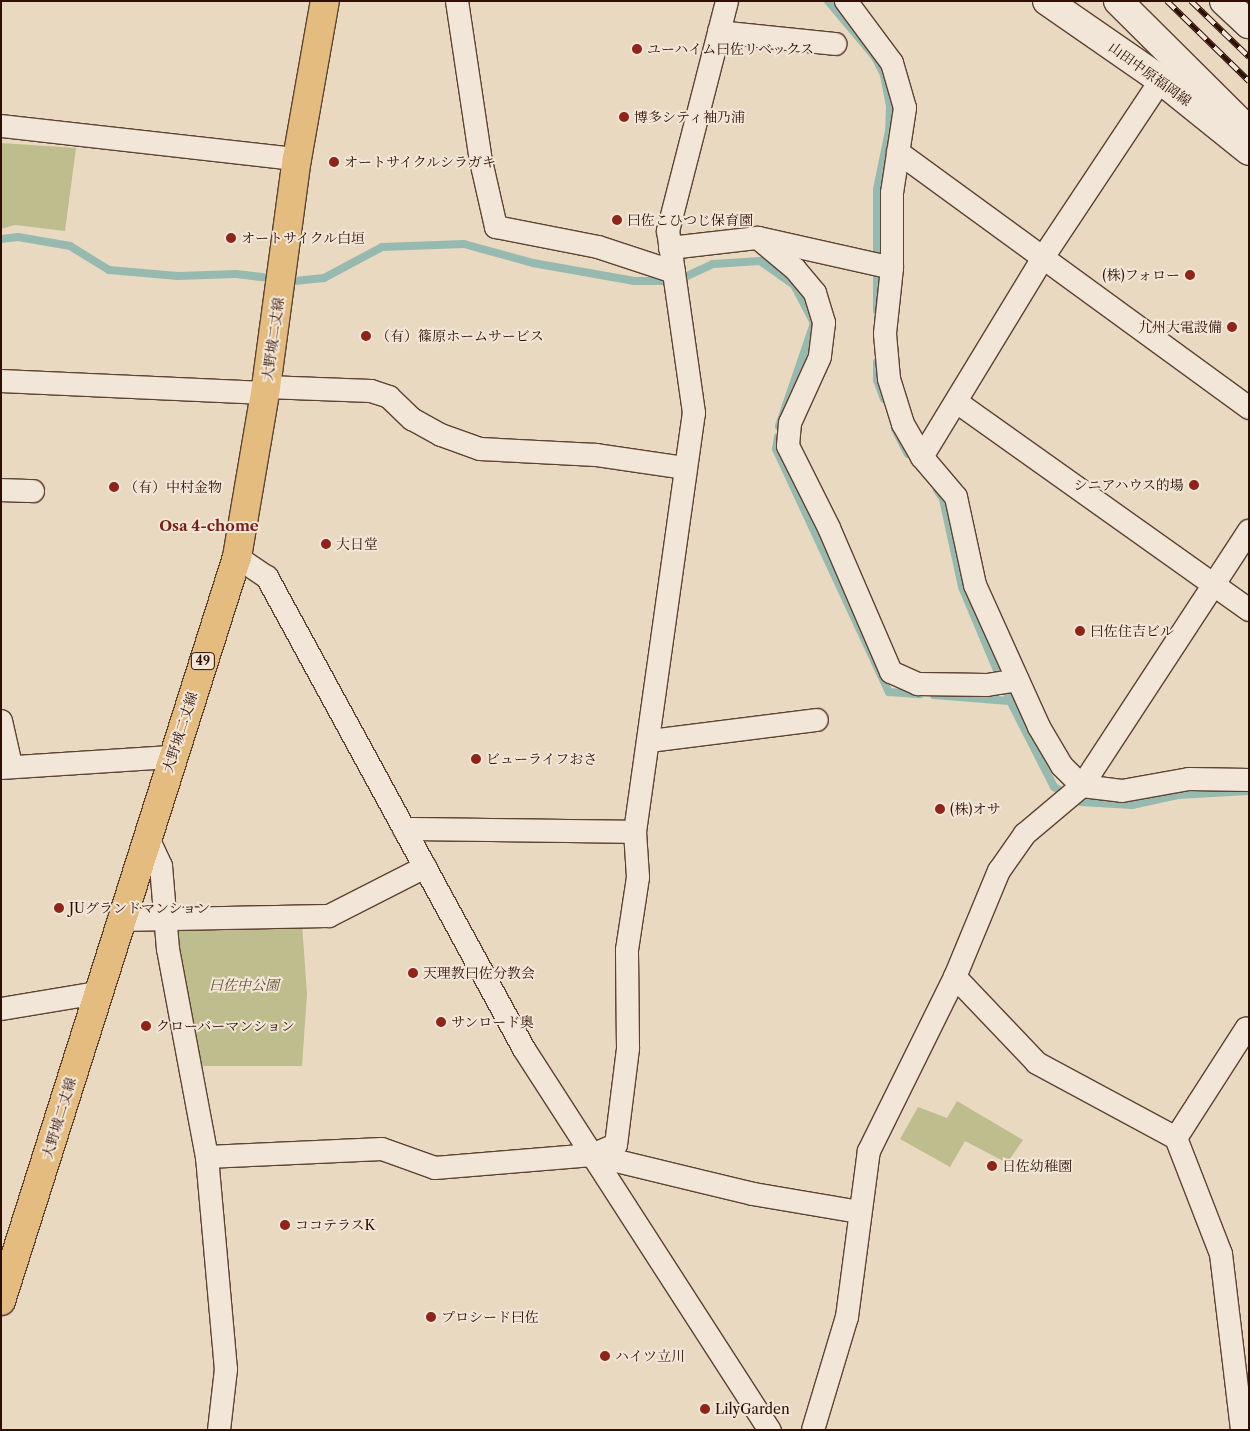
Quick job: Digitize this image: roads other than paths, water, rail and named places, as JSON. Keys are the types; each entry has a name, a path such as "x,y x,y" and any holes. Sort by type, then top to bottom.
{"main road":[{"name":"大野城二丈線","path":"1,1301 98,993 119,920 238,557 266,390 297,159 325,1"},
{"name":"山田中原福岡線","path":"1047,1 1162,80 1249,151"},
{"path":"1118,1 1249,131"},
{"path":"1227,2 1249,24"}],"street":[{"path":"457,1 481,161 496,227 598,247 674,272"},
{"path":"207,1157 382,1149 435,1168 592,1154 616,1145 628,1048 627,950 638,877 635,832 650,741 685,468 694,413 668,231 727,1"},
{"path":"846,1 892,63 905,108 892,193 892,268 885,334 889,379 903,424 922,456 956,497 974,584 1039,727 1062,766 1082,786 1122,791 1189,779 1249,780"},
{"path":"719,32 835,44"},
{"path":"922,456 958,403 1044,256 1162,80"},
{"path":"1,126 297,159"},
{"path":"898,152 1044,256 1249,408"},
{"path":"670,248 758,238 892,268"},
{"path":"758,238 795,268 815,293 824,323 820,357 790,423 788,446 829,528 890,672 918,684 987,685 1018,680"},
{"path":"1,381 266,390 371,391 389,397 412,419 441,435 480,449 596,455 685,468"},
{"path":"958,403 1214,587 1249,610"},
{"path":"1,490 33,491"},
{"path":"813,1430 847,1317 859,1212 869,1151 956,977 999,871 1025,834 1082,786 1249,531"},
{"path":"238,557 267,577 524,1049 770,1430"},
{"path":"650,741 817,720"},
{"path":"1,721 6,766 172,757"},
{"path":"404,829 635,832"},
{"path":"147,836 162,866 168,949 207,1157 226,1369 219,1430"},
{"path":"119,920 166,917 329,916 425,867"},
{"path":"956,977 1037,1063 1176,1138 1221,1254 1242,1430"},
{"path":"1,1009 98,993"},
{"path":"1176,1138 1246,1029"},
{"path":"592,1154 753,1194 859,1212"}],"waterway":[{"path":"828,1 875,57 884,75 890,106 889,131 877,189 877,311"},
{"path":"1,239 18,237 70,246 109,270 178,276 236,274 295,281 324,278 382,247 464,244 533,263 634,281 676,281 713,264 760,261 794,285 814,323 779,426"},
{"path":"877,362 877,380 884,399"},
{"path":"895,429 908,454"},
{"path":"778,437 776,449 889,692 920,694"},
{"path":"937,490 943,499 962,587 1001,680"},
{"path":"934,695 1009,701"},
{"path":"1008,697 1054,787 1081,802 1132,805 1178,795 1249,791"}],"railway":[{"path":"1167,1 1249,81"},
{"path":"1191,1 1249,57"}],"place":[{"name":"ユーハイム曰佐リベックス","path":"637,49"},
{"name":"博多シティ袖乃浦","path":"624,117"},
{"name":"オートサイクルシラガキ","path":"334,162"},
{"name":"曰佐こひつじ保育園","path":"617,220"},
{"name":"オートサイクル白垣","path":"231,238"},
{"name":"(株)フォロー","path":"1190,275"},
{"name":"九州大電設備","path":"1232,327"},
{"name":"（有）篠原ホームサービス","path":"366,336"},
{"name":"シニアハウス的場","path":"1194,485"},
{"name":"（有）中村金物","path":"114,487"},
{"name":"大日堂","path":"326,544"},
{"name":"曰佐住吉ビル","path":"1080,631"},
{"name":"ビューライフおさ","path":"476,759"},
{"name":"(株)オサ","path":"940,809"},
{"name":"JUグランドマンション","path":"59,908"},
{"name":"天理教曰佐分教会","path":"413,973"},
{"name":"サンロード奥","path":"441,1022"},
{"name":"クローバーマンション","path":"146,1026"},
{"name":"日佐幼稚園","path":"992,1166"},
{"name":"ココテラスK","path":"285,1225"},
{"name":"プロシード曰佐","path":"431,1317"},
{"name":"ハイツ立川","path":"605,1356"},
{"name":"LilyGarden","path":"705,1409"}],"district":[{"name":"Osa 4-chome","path":"209,526"}],"park label":[{"name":"曰佐中公園","path":"244,985"}]}
